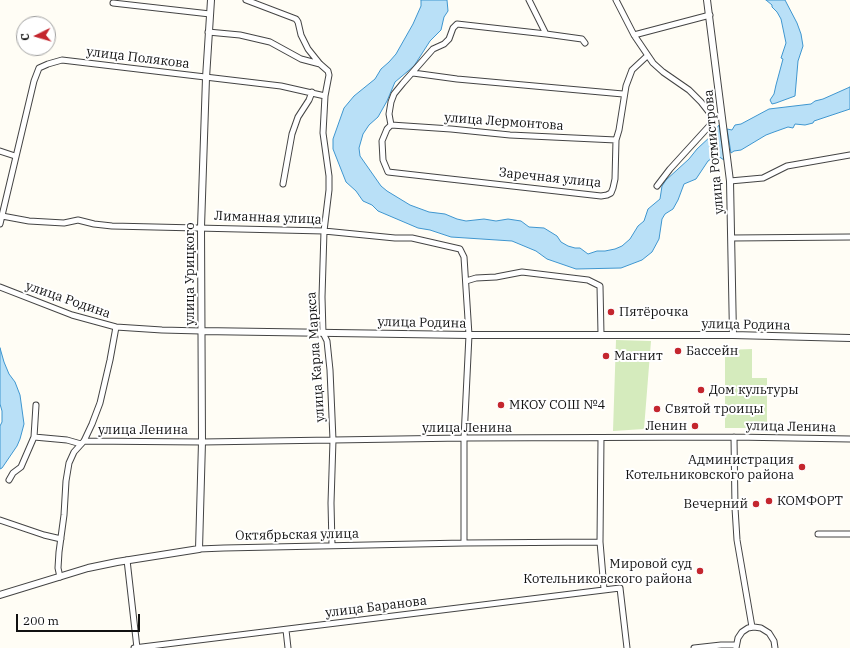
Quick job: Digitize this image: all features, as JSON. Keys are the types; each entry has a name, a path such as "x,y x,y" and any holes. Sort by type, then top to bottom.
{"street":[{"name":"улица Урицкого","path":"199,549 202,442 201,227 208,32 211,0"},
{"path":"246,0 296,19 301,36 308,49 320,64"},
{"path":"529,0 546,34"},
{"path":"616,0 634,35 647,56 658,68 680,82 696,96 710,112 713,120 657,186"},
{"name":"улица Ротмистрова","path":"707,0 730,181 733,335"},
{"path":"113,4 210,14"},
{"path":"634,35 710,15"},
{"path":"391,125 389,119 389,108 393,98 403,83 432,49 444,44 449,39 453,28 457,24 582,39 585,43"},
{"path":"208,32 240,35 270,42 301,59 320,64"},
{"name":"Заречная улица","path":"391,125 384,136 382,146 383,160 388,172 593,195 607,195 611,193 615,179 616,140 628,78 632,70 647,56"},
{"name":"улица Полякова","path":"0,224 15,156 37,72 39,68 48,64 62,60 281,86 325,96"},
{"name":"улица Карла Маркса","path":"320,64 328,71 329,75 325,96 323,133 330,190 324,231 322,297 323,333 327,341 333,440 331,503 332,545"},
{"path":"412,73 435,77 624,94"},
{"path":"283,184 292,134 298,117 309,100 312,92"},
{"name":"улица Лермонтова","path":"391,125 510,135 616,140"},
{"path":"0,151 15,156"},
{"path":"730,181 762,178 787,166 850,155"},
{"name":"Лиманная улица","path":"2,216 30,221 64,223 78,220 112,226 324,231 395,238 412,238 460,249 464,257 466,281"},
{"path":"732,238 850,237"},
{"path":"464,543 464,438 470,335 466,281 476,278 496,277 522,272 594,282 600,286 601,334"},
{"name":"улица Родина","path":"0,288 72,315 116,327 168,331 470,335 733,335 850,338"},
{"path":"60,577 58,568 69,463 74,452 82,442 92,424 100,403 116,327"},
{"path":"10,480 14,473 22,467 34,437 36,406"},
{"name":"улица Ленина","path":"34,437 82,442 202,442 464,438 734,437 850,439"},
{"path":"734,437 737,540 752,627"},
{"path":"601,438 600,542 604,589"},
{"path":"0,520 44,536 61,539"},
{"path":"818,534 850,534"},
{"name":"Октябрьская улица","path":"0,595 88,568 127,560 199,549 332,545 600,542"},
{"path":"127,560 136,648"},
{"name":"улица Баранова","path":"136,648 620,588 627,648"},
{"path":"694,648 721,645 736,647 738,638 742,632 752,627 761,628 769,633 774,641 775,648"},
{"path":"286,630 288,648"}],"green space":[{"path":"616,340 651,341 644,429 613,431"},
{"path":"752,349 752,378 767,378 767,428 725,428 725,350"}],"water":[{"path":"421,0 447,0 448,11 444,17 441,30 430,41 414,66 395,82 378,117 369,125 363,134 359,148 360,156 381,186 410,205 429,212 445,214 466,221 484,219 496,221 508,219 521,221 529,227 544,228 557,236 561,242 568,246 580,248 588,254 597,251 615,249 622,246 630,239 638,226 644,221 648,209 660,199 662,186 666,180 689,159 712,135 719,125 724,160 718,156 714,157 708,161 696,179 684,184 673,209 665,214 662,219 659,239 652,252 642,260 621,268 576,269 547,259 536,251 512,241 451,237 430,230 418,228 378,211 372,205 363,201 356,191 346,182 333,149 333,139 344,108 354,96 375,79 381,69 396,54 413,24 421,6"},
{"path":"766,0 785,0 797,23 803,46 798,61 795,96 772,104 770,100 774,94 783,59 781,58 786,43 781,19 772,5"},
{"path":"850,87 850,109 814,121 813,123 805,125 795,124 793,128 788,127 766,135 741,150 731,153 727,129 732,130 735,125 741,124 769,109 811,104"},
{"path":"0,348 9,374 15,382 20,395 24,424 17,446 0,469 0,426 2,422 2,411 0,404"}],"place":[{"name":"Пятёрочка","path":"611,312"},
{"name":"Бассейн","path":"678,351"},
{"name":"Магнит","path":"606,356"},
{"name":"Дом культуры","path":"701,390"},
{"name":"МКОУ СОШ №4","path":"501,405"},
{"name":"Святой троицы","path":"657,409"},
{"name":"Ленин","path":"695,426"},
{"name":"Администрация Котельниковского района","path":"802,467"},
{"name":"КОМФОРТ","path":"769,501"},
{"name":"Вечерний","path":"756,504"},
{"name":"Мировой суд Котельниковского района","path":"700,571"}]}
